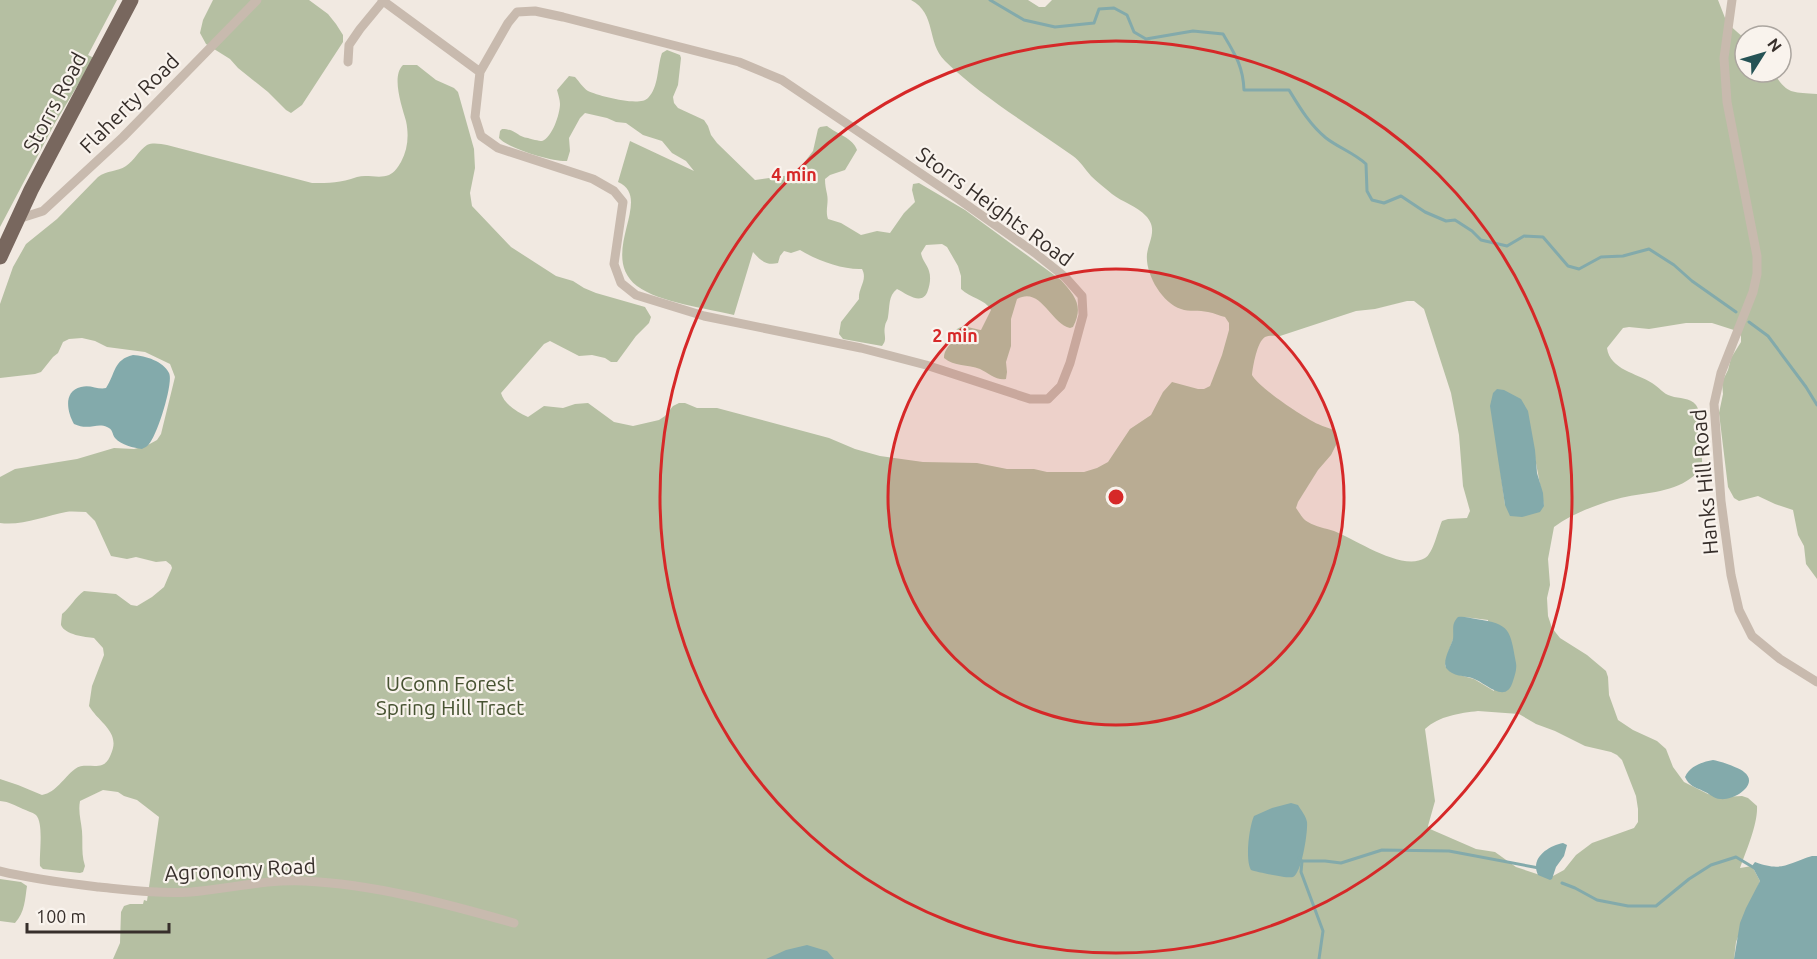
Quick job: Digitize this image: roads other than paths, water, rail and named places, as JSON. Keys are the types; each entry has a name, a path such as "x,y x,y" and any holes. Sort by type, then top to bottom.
{"main road":[{"name":"Storrs Road","path":"0,257 31,190 131,0"}],"street":[{"name":"Flaherty Road","path":"18,219 43,211 123,136 257,0"},
{"path":"348,62 349,45 383,0 480,72"},
{"name":"Hanks Hill Road","path":"1732,0 1724,58 1727,102 1757,256 1757,274 1753,292 1721,373 1714,404 1721,501 1738,610 1752,636 1780,659 1817,682"},
{"name":"Storrs Heights Road","path":"535,11 563,16 739,62 782,80 957,198 1065,277 1082,296 1083,315 1061,386 1048,399 1030,399 904,359 704,316 636,295 621,283 614,264 624,202 614,190 593,179 498,148 481,136 475,117 480,72 508,23 517,12 535,11"},
{"name":"Agronomy Road","path":"0,871 133,891 189,892 302,880 345,884 377,889 514,924"}],"water":[{"path":"133,355 158,362 169,373 170,378 164,409 156,431 148,445 142,449 121,443 107,427 100,425 84,427 74,424 68,408 69,397 75,389 84,386 106,388 118,364"},
{"path":"1497,389 1521,399 1528,411 1544,506 1540,512 1522,517 1510,516 1505,505 1490,406 1493,393"},
{"path":"1458,617 1496,623 1507,630 1512,643 1516,668 1510,688 1505,692 1495,690 1472,678 1455,674 1445,666 1453,639 1454,625"},
{"path":"1713,760 1744,772 1749,782 1743,791 1726,799 1718,799 1688,782 1685,777 1693,767"},
{"path":"1291,803 1298,805 1307,822 1304,851 1296,874 1293,877 1286,877 1251,870 1248,843 1254,816"},
{"path":"1563,843 1567,845 1564,856 1556,867 1552,879 1538,875 1536,863 1538,858 1546,850"},
{"path":"1817,856 1817,959 1734,959 1740,923 1760,881 1752,866 1755,862 1778,867"},
{"path":"807,945 827,951 834,959 766,959 786,950"}],"waterway":[{"path":"990,0 1024,20 1055,27 1094,23 1099,9 1114,8 1127,15 1134,32 1146,39 1193,31 1223,34 1240,67 1244,90 1289,90 1320,133 1366,164 1367,191 1372,200 1384,203 1401,196 1425,212 1446,221 1455,220 1481,240 1507,246 1524,236 1543,237 1568,266 1579,269 1601,257 1623,256 1649,249 1736,312"},
{"path":"1749,322 1768,336 1817,405"},
{"path":"1299,858 1302,861 1341,863 1382,850 1449,851 1539,868"},
{"path":"1562,883 1597,900 1628,906 1656,906 1689,879 1711,865 1736,857 1756,869"},
{"path":"1302,861 1301,872 1323,931 1319,959"}],"park label":[{"name":"UConn Forest Spring Hill Tract","path":"450,695"}]}
